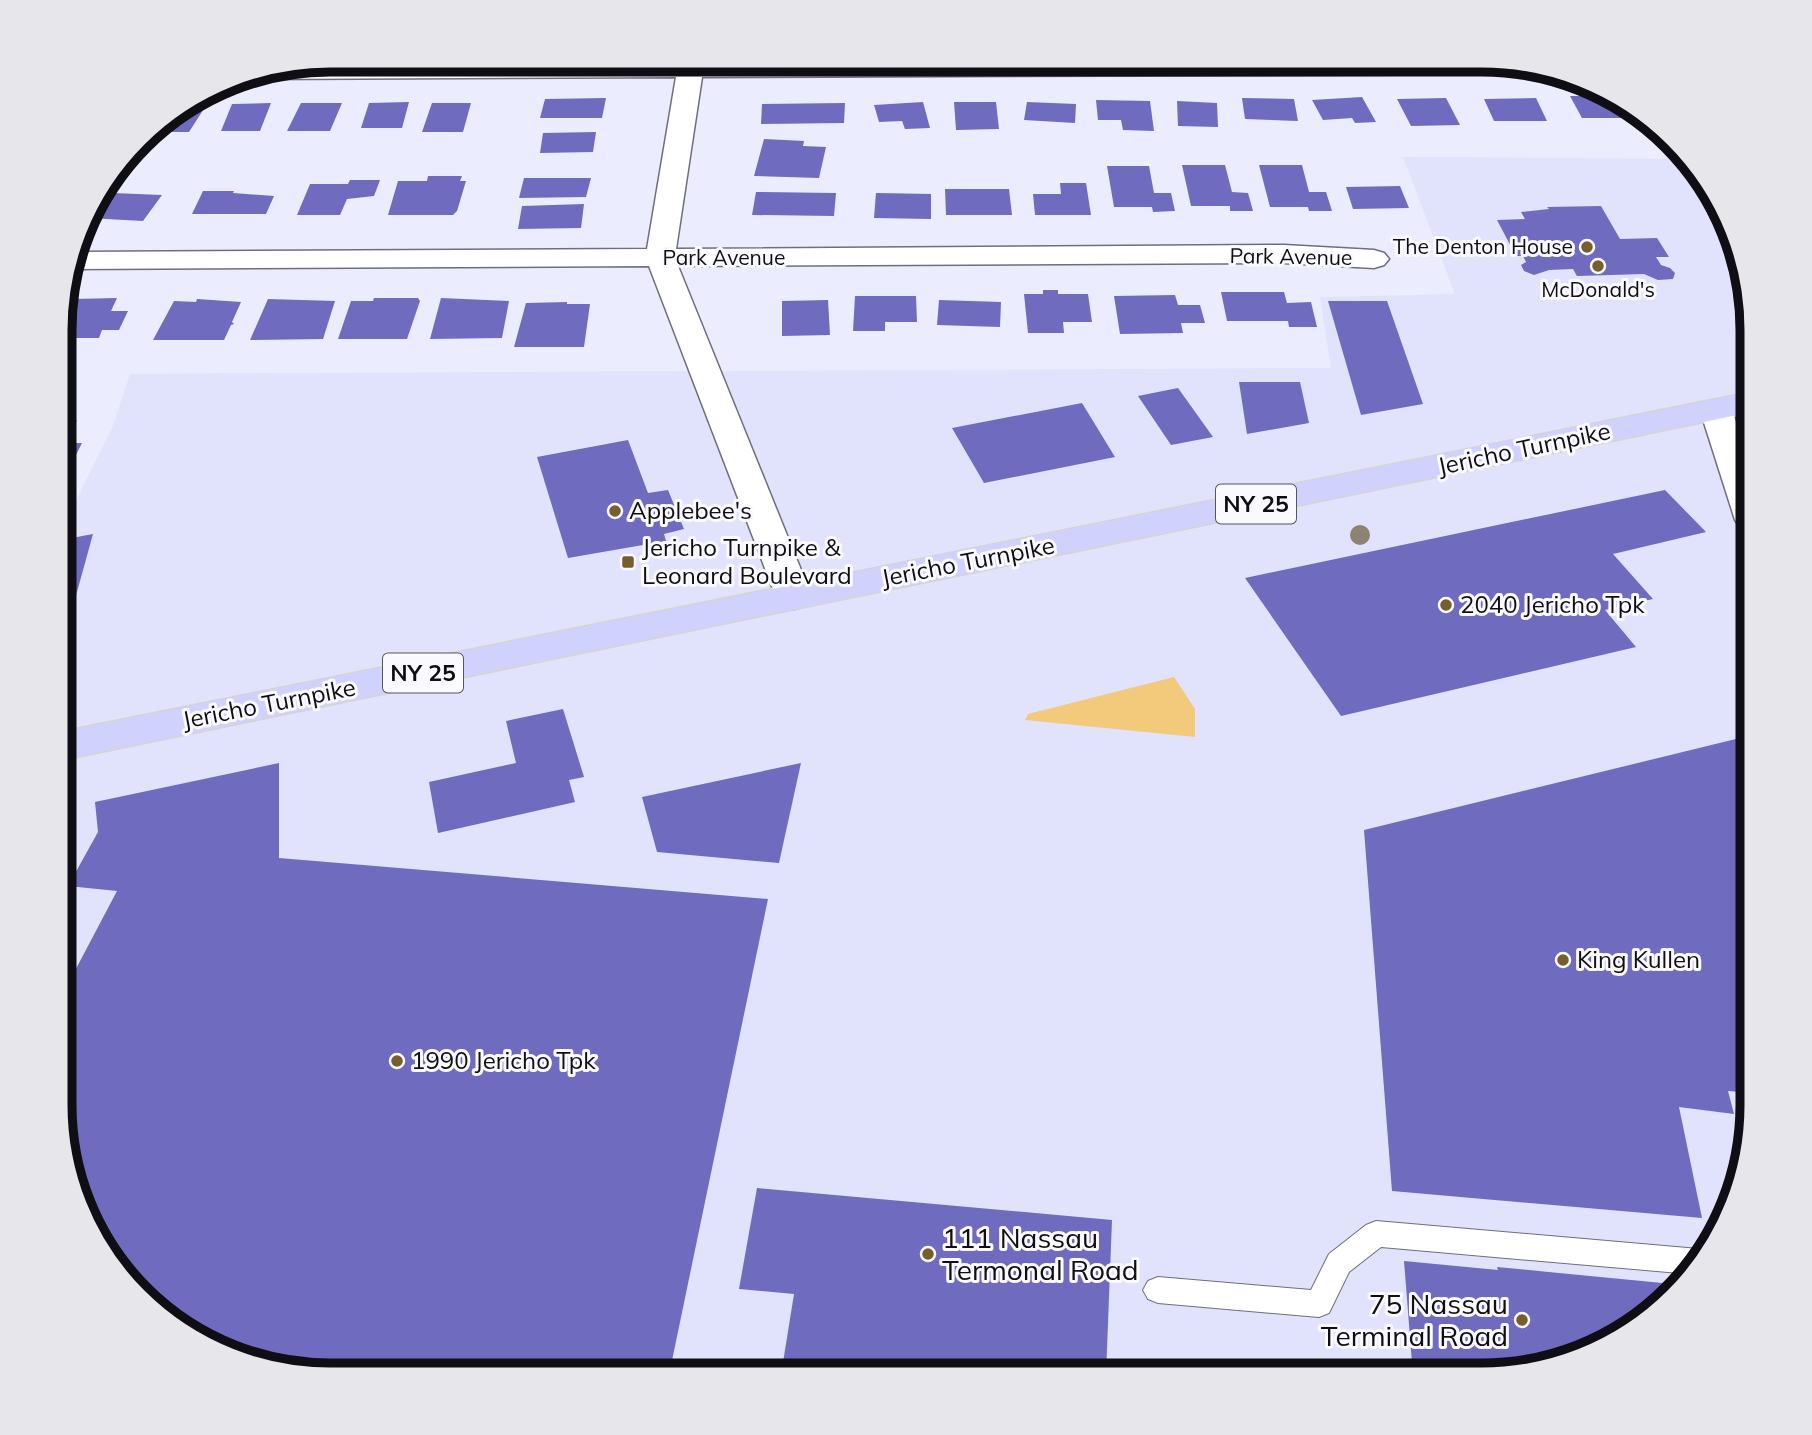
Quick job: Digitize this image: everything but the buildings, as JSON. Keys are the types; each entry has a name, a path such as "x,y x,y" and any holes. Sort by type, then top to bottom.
{"main road":[{"name":"Jericho Turnpike","path":"72,744 1740,405"}],"street":[{"path":"690,72 660,258 794,597"},
{"name":"Park Avenue","path":"82,261 1284,254 1374,259"},
{"path":"1716,410 1740,483"}],"lane":[{"path":"1158,1290 1319,1304 1339,1263 1376,1234 1688,1261"}],"shaded area":[{"path":"1403,157 1675,159 1706,201 1721,231 1738,296 1740,1122 1727,1188 1706,1234 1665,1288 1639,1310 1611,1329 1581,1344 1532,1358 1499,1363 313,1363 247,1350 201,1329 147,1288 125,1262 106,1234 91,1204 77,1155 72,1122 72,509 113,426 130,374 1331,368 1320,297 1455,294"},
{"path":"1174,677 1195,709 1195,737 1025,720 1028,714"}],"place":[{"name":"The Denton House","path":"1587,247"},
{"name":"McDonald's","path":"1598,266"},
{"name":"Applebee's","path":"615,511"},
{"name":"Jericho Turnpike & Leonard Boulevard","path":"628,562"},
{"name":"2040 Jericho Tpk","path":"1446,605"},
{"name":"King Kullen","path":"1563,960"},
{"name":"1990 Jericho Tpk","path":"397,1061"},
{"name":"111 Nassau Termonal Road","path":"928,1254"},
{"name":"75 Nassau Terminal Road","path":"1522,1320"}]}
